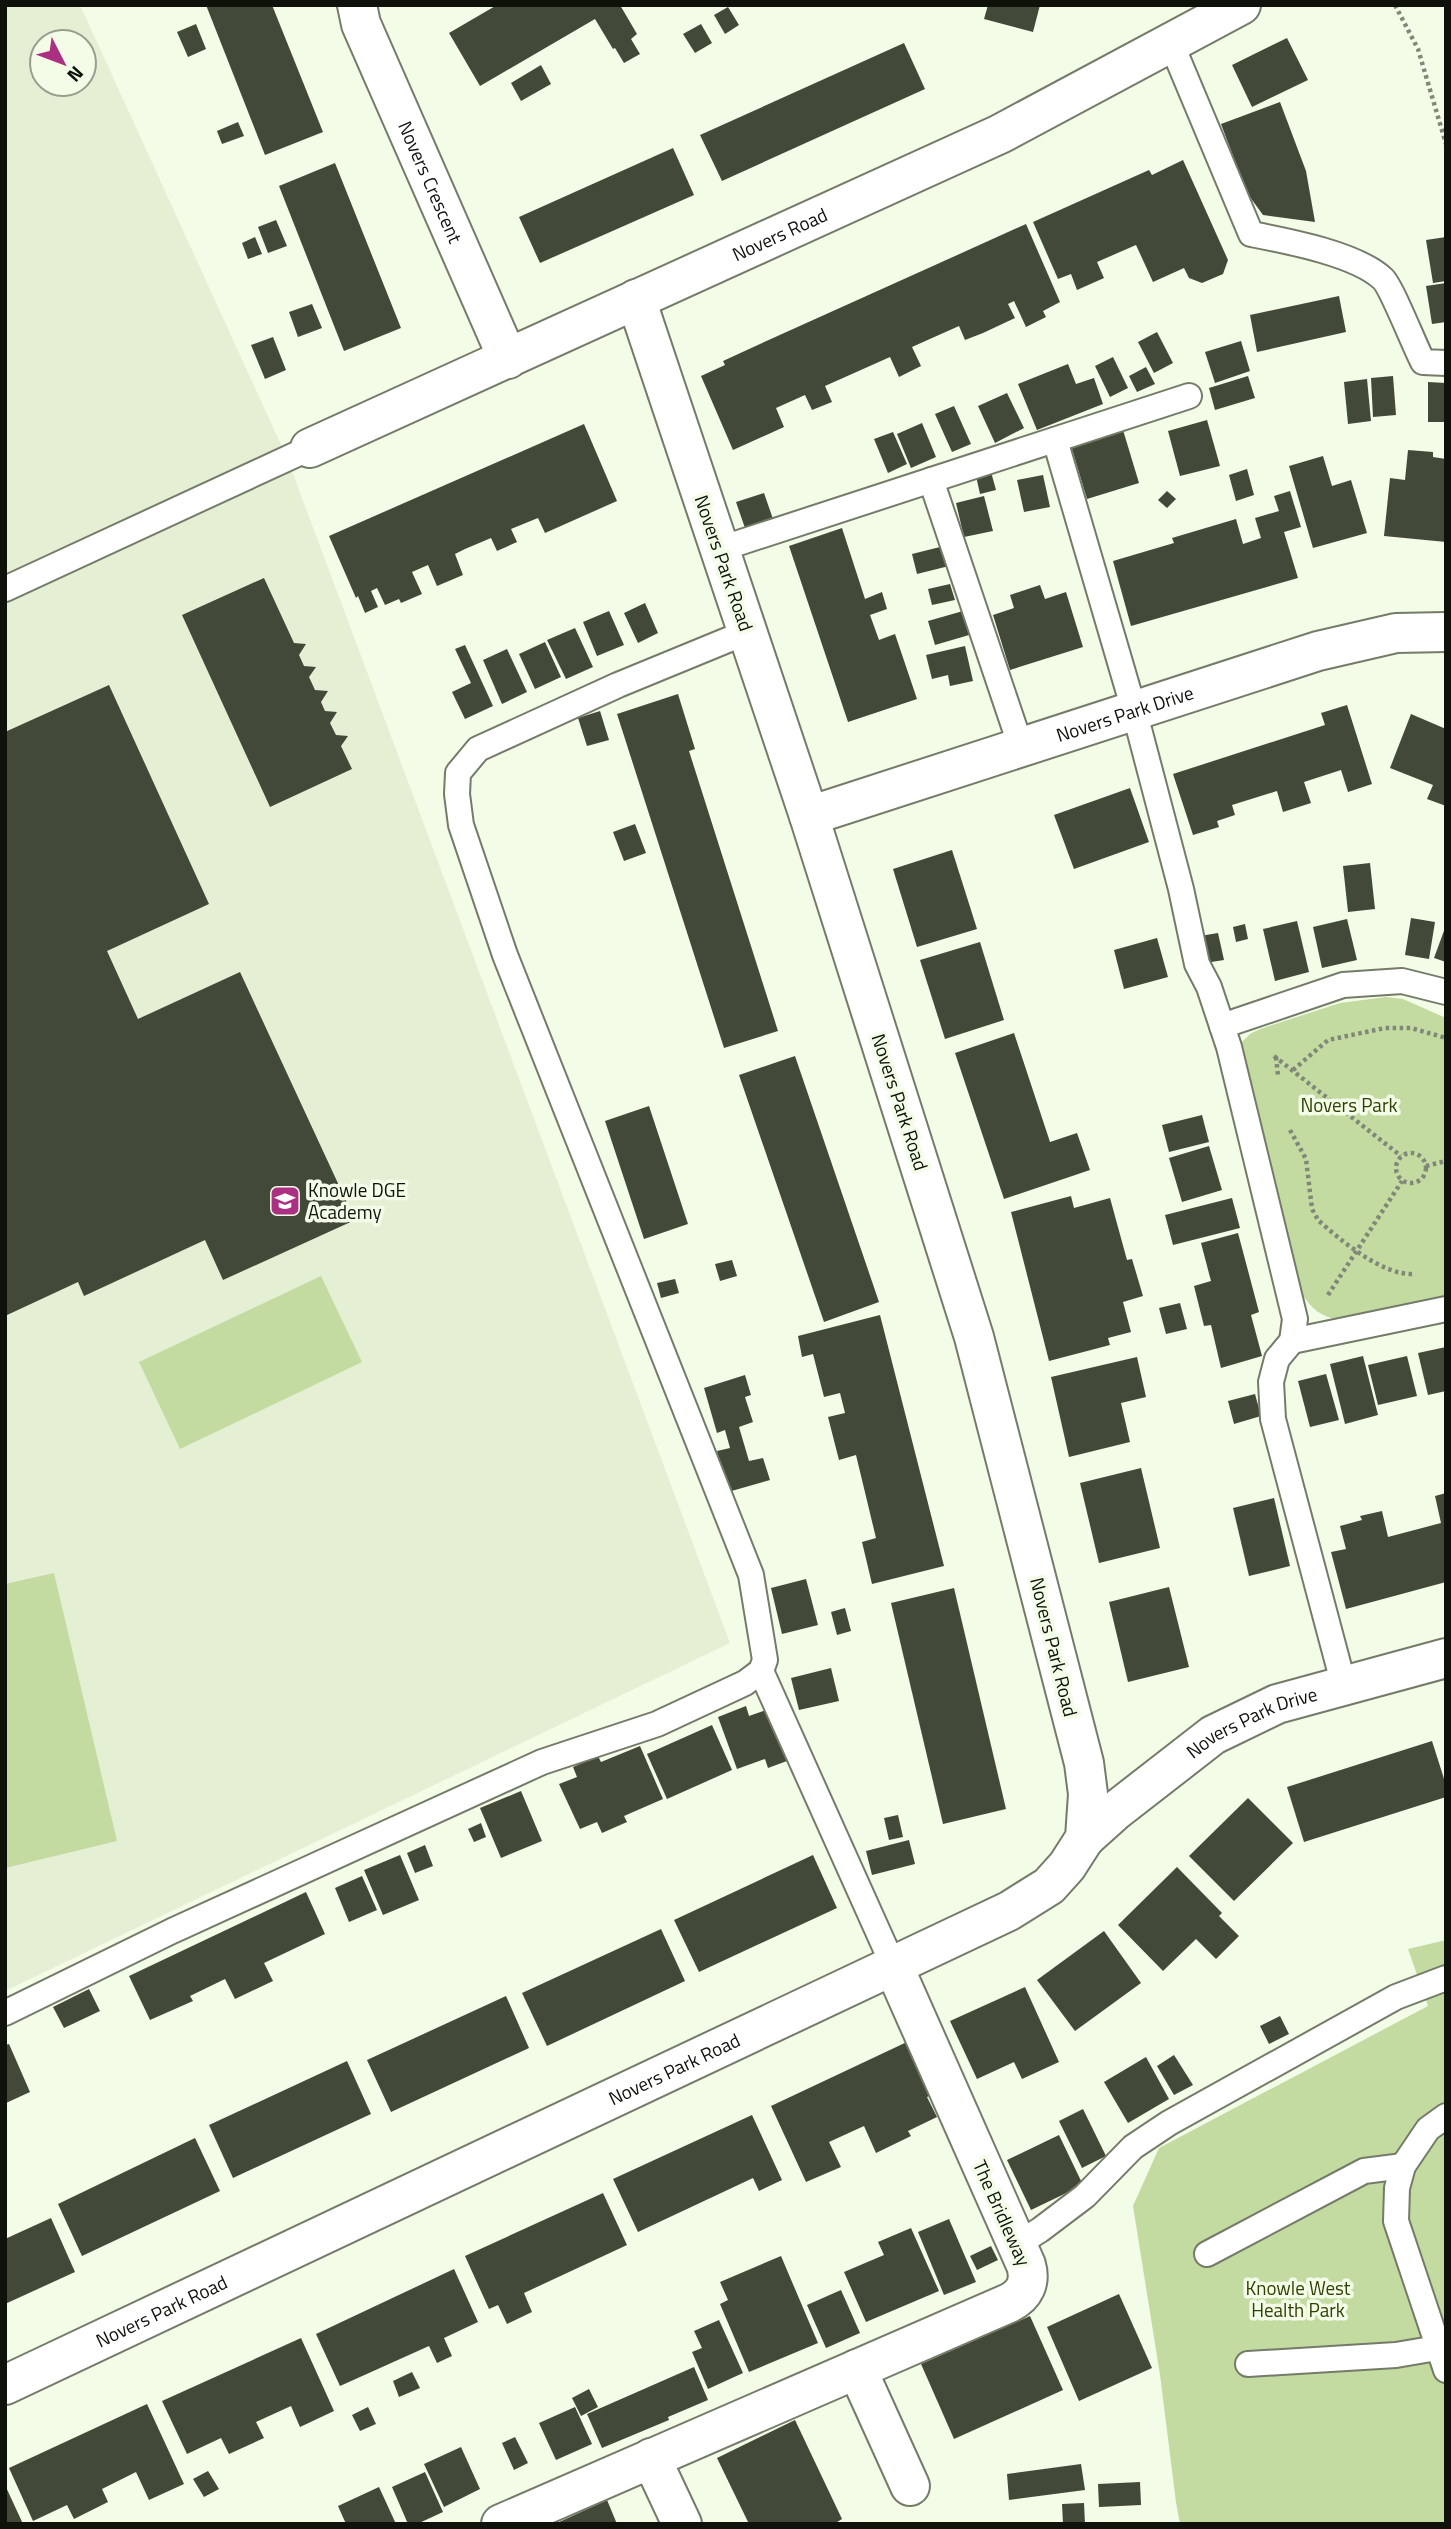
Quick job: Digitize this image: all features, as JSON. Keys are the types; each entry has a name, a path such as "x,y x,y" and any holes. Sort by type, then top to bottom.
{"street":[{"name":"Novers Crescent","path":"357,5 361,24 508,359"},
{"name":"Novers Road","path":"310,447 1000,134 1171,43 1232,7"},
{"name":"Novers Park Road","path":"5,2385 1009,1911 1049,1886 1067,1866 1085,1838 1087,1794 1084,1763 974,1337 809,816 636,299"},
{"name":"Novers Park Drive","path":"809,816 1318,651 1396,633 1446,632"},
{"name":"Novers Park Drive","path":"1085,1838 1213,1735 1277,1704 1446,1658"},
{"name":"The Bridleway","path":"501,2524 1015,2300 1027,2286 1029,2278 1016,2245 893,1965"},
{"path":"857,2370 910,2486"},
{"path":"651,2458 682,2524"}],"lane":[{"path":"1171,43 1251,234 1299,243 1366,267 1385,281 1423,362 1446,363"},
{"path":"720,549 1189,396"},
{"path":"1055,440 1134,710 1181,889 1197,964 1225,1036 1295,1319 1295,1341"},
{"path":"5,589 310,447"},
{"path":"931,480 1021,747"},
{"path":"5,2012 172,1931 542,1762 657,1724 745,1684 761,1671 765,1660 751,1575 505,955 461,825 457,794 458,773 478,749 618,685 747,632"},
{"path":"1225,1036 1343,985 1402,981 1446,992"},
{"path":"1344,1686 1273,1419 1271,1382 1277,1359 1295,1341 1446,1308"},
{"path":"761,1671 893,1965"},
{"path":"1016,2245 1085,2196 1133,2147 1169,2123 1396,1997 1446,1978"},
{"path":"1248,2364 1396,2355 1441,2359 1396,2221 1397,2188 1403,2166 1428,2129 1446,2116"},
{"path":"1208,2254 1364,2171 1403,2166"}],"path":[{"path":"1395,5 1418,49 1446,144"},
{"path":"1293,1070 1328,1040 1385,1028 1411,1028 1446,1038"},
{"path":"1225,1036 1276,1057 1401,1156"},
{"path":"1276,1057 1278,1083"},
{"path":"1284,1121 1301,1146 1306,1159 1313,1213 1322,1224 1394,1272 1405,1275 1425,1273"},
{"path":"1410,1152 1420,1155 1426,1166 1421,1181 1412,1184 1402,1181 1396,1174 1396,1164 1401,1156 1410,1152"},
{"path":"1426,1166 1446,1161"},
{"path":"1295,1341 1402,1181"}],"shaded area":[{"name":"Knowle DGE Academy","path":"5,5 80,5 91,28 28,28 28,98 98,98 98,44 287,458 730,1643 5,1991"}],"green space":[{"name":"Novers Park","path":"1386,997 1403,999 1446,1018 1446,1298 1335,1319 1313,1308 1299,1288 1239,1045 1260,1029 1340,1003"},
{"path":"321,1276 362,1362 180,1449 139,1362"},
{"path":"54,1573 117,1841 5,1868 5,1584"},
{"name":"Knowle West Health Park","path":"1446,1940 1446,2524 1180,2524 1133,2206 1159,2148 1428,2006 1408,1949"}],"building":[{"path":"206,5 272,5 323,132 265,155"},
{"path":"497,5 620,5 637,34 631,39 640,54 624,63 595,19 480,86 449,33"},
{"path":"988,5 1040,5 1033,32 984,19"},
{"path":"728,7 739,25 725,34 714,15"},
{"path":"196,24 206,49 188,57 177,32"},
{"path":"701,24 712,43 695,53 683,34"},
{"path":"1287,38 1308,80 1252,107 1232,65"},
{"path":"904,43 925,89 722,181 700,135"},
{"path":"541,65 551,84 521,101 511,83"},
{"path":"1280,102 1306,171 1315,222 1263,215 1247,193 1221,124"},
{"path":"238,122 244,136 222,144 217,131"},
{"path":"673,148 694,195 540,263 519,217"},
{"path":"1183,160 1228,260 1223,274 1202,283 1189,278 1184,268 1153,282 1136,245 1097,262 1104,278 1077,290 1071,274 1058,279 1033,222 1149,170 1152,175"},
{"path":"335,163 401,328 344,351 279,186"},
{"path":"276,220 287,246 268,253 258,227"},
{"path":"1026,224 1060,302 1043,311 1046,317 1026,327 1014,301 1008,304 1015,318 983,333 965,340 959,326 912,347 921,366 899,377 890,357 825,386 832,402 812,410 805,395 776,408 784,427 733,450 701,376 725,365 723,361"},
{"path":"255,237 262,254 248,259 242,243"},
{"path":"1446,237 1446,281 1433,283 1426,240"},
{"path":"1446,283 1446,322 1432,324 1426,286"},
{"path":"1339,296 1346,332 1257,352 1250,315"},
{"path":"312,304 322,328 298,337 289,312"},
{"path":"1157,332 1173,363 1154,373 1138,342"},
{"path":"273,337 286,370 265,379 251,345"},
{"path":"1241,341 1250,371 1215,383 1205,352"},
{"path":"1113,357 1128,388 1110,397 1095,366"},
{"path":"1068,364 1076,384 1094,378 1103,404 1037,430 1018,384"},
{"path":"1146,367 1155,384 1137,392 1129,376"},
{"path":"1248,376 1255,398 1215,410 1209,388"},
{"path":"1393,376 1396,415 1373,417 1371,378"},
{"path":"1367,379 1371,421 1348,424 1344,382"},
{"path":"1428,382 1446,383 1446,422 1428,422"},
{"path":"1007,393 1024,428 995,443 978,406"},
{"path":"954,406 971,444 952,452 935,414"},
{"path":"1207,420 1220,466 1180,476 1168,431"},
{"path":"922,423 936,457 911,468 897,434"},
{"path":"584,424 617,501 545,533 538,518 511,529 517,542 497,551 491,538 465,549 455,554 463,575 437,586 428,565 412,572 422,594 401,603 399,599 385,605 377,588 371,591 378,607 365,613 329,536"},
{"path":"1123,430 1139,483 1087,499 1071,446"},
{"path":"893,432 907,464 888,473 874,439"},
{"path":"1408,450 1433,452 1433,457 1446,459 1446,542 1384,536 1390,478 1405,480"},
{"path":"1323,456 1332,486 1351,480 1367,533 1313,548 1289,466"},
{"path":"1247,469 1254,495 1236,501 1229,475"},
{"path":"991,472 996,490 980,494 976,476"},
{"path":"1043,475 1050,507 1024,512 1017,480"},
{"path":"1167,491 1176,499 1167,508 1158,500"},
{"path":"1290,491 1301,527 1284,532 1298,578 1131,626 1113,561 1174,543 1172,538 1236,519 1243,544 1261,538 1255,518 1279,511 1274,496"},
{"path":"764,493 773,519 745,528 736,502"},
{"path":"984,496 993,531 964,537 956,503"},
{"path":"842,528 865,599 882,592 887,609 870,615 879,640 895,634 917,699 848,722 789,546"},
{"path":"944,546 949,566 917,574 912,554"},
{"path":"264,578 294,643 306,644 299,655 304,666 316,667 309,677 315,690 328,691 321,702 325,711 337,712 330,723 336,735 348,736 341,746 352,769 270,807 182,615"},
{"path":"950,584 955,600 932,605 928,589"},
{"path":"1040,585 1045,599 1066,592 1083,647 1010,670 993,615 1014,608 1010,595"},
{"path":"645,603 658,633 638,643 624,613"},
{"path":"609,611 624,645 597,656 583,622"},
{"path":"963,611 969,635 935,645 928,621"},
{"path":"575,628 593,667 566,679 547,640"},
{"path":"545,642 561,677 535,689 519,654"},
{"path":"465,645 493,706 465,719 452,692 471,683 455,649"},
{"path":"965,646 973,681 950,686 948,675 932,679 926,655"},
{"path":"507,649 527,692 502,704 483,660"},
{"path":"109,685 209,904 107,951 138,1019 240,972 355,1220 223,1280 205,1240 84,1296 78,1282 5,1316 5,732"},
{"path":"678,694 695,749 689,751 778,1031 724,1048 617,714"},
{"path":"1347,705 1372,784 1348,792 1341,770 1304,782 1311,803 1283,812 1277,791 1232,805 1235,815 1217,821 1219,827 1193,835 1173,774 1325,725 1321,713"},
{"path":"600,711 609,740 587,746 578,718"},
{"path":"1411,714 1446,729 1446,806 1427,799 1433,785 1390,768"},
{"path":"1130,788 1149,842 1074,869 1054,815"},
{"path":"635,824 646,853 624,861 613,832"},
{"path":"952,850 977,929 917,947 893,869"},
{"path":"1370,863 1375,909 1348,912 1343,866"},
{"path":"1411,918 1435,922 1429,959 1405,955"},
{"path":"1347,919 1357,960 1322,968 1313,927"},
{"path":"1297,921 1309,972 1275,981 1263,929"},
{"path":"1245,924 1248,939 1236,942 1233,927"},
{"path":"1446,928 1446,962 1434,958"},
{"path":"1218,933 1224,960 1205,963 1200,936"},
{"path":"1157,938 1168,977 1124,989 1114,950"},
{"path":"980,942 1004,1020 945,1039 920,960"},
{"path":"1014,1033 1050,1142 1077,1133 1090,1170 1004,1199 955,1053"},
{"path":"795,1056 879,1302 824,1322 739,1075"},
{"path":"649,1106 688,1224 644,1239 605,1121"},
{"path":"1202,1115 1209,1142 1169,1152 1162,1125"},
{"path":"1209,1146 1222,1190 1182,1202 1169,1158"},
{"path":"1071,1196 1074,1208 1110,1198 1127,1260 1132,1259 1143,1296 1123,1302 1131,1332 1108,1338 1110,1345 1049,1361 1011,1212"},
{"path":"1232,1198 1240,1228 1173,1245 1165,1215"},
{"path":"1238,1233 1259,1312 1251,1315 1262,1356 1221,1368 1211,1325 1204,1326 1194,1286 1211,1281 1201,1243"},
{"path":"732,1260 737,1276 720,1281 715,1264"},
{"path":"675,1279 679,1293 661,1298 657,1283"},
{"path":"1180,1303 1187,1329 1166,1334 1159,1308"},
{"path":"880,1315 944,1566 872,1584 862,1542 876,1538 856,1455 839,1460 828,1417 845,1413 840,1393 824,1397 813,1354 802,1357 798,1336"},
{"path":"1446,1347 1446,1391 1428,1395 1418,1353"},
{"path":"1363,1356 1378,1415 1345,1424 1330,1364"},
{"path":"1407,1356 1417,1396 1378,1405 1368,1365"},
{"path":"1137,1357 1146,1397 1121,1403 1130,1442 1069,1457 1051,1377"},
{"path":"1326,1374 1339,1420 1310,1427 1298,1381"},
{"path":"745,1375 751,1395 745,1397 753,1422 739,1427 749,1461 763,1458 770,1480 728,1492 717,1451 730,1448 725,1430 717,1433 704,1388"},
{"path":"1255,1394 1261,1416 1234,1424 1228,1401"},
{"path":"1141,1468 1160,1548 1099,1563 1080,1483"},
{"path":"1446,1493 1446,1582 1346,1609 1331,1552 1346,1549 1340,1526 1362,1520 1360,1516 1382,1511 1388,1537 1441,1523 1435,1496"},
{"path":"1274,1498 1290,1566 1249,1576 1233,1508"},
{"path":"806,1579 818,1625 782,1634 771,1588"},
{"path":"1169,1587 1189,1667 1128,1682 1109,1602"},
{"path":"954,1588 1006,1809 943,1824 891,1603"},
{"path":"845,1608 851,1631 837,1635 831,1612"},
{"path":"831,1668 839,1701 799,1710 791,1678"},
{"path":"746,1706 749,1716 769,1709 787,1761 768,1768 765,1759 737,1769 718,1717"},
{"path":"712,1725 732,1770 667,1799 647,1754"},
{"path":"1432,1741 1446,1785 1446,1797 1304,1842 1287,1787"},
{"path":"640,1746 663,1799 624,1816 627,1822 602,1833 597,1822 580,1829 559,1784 577,1777 573,1767 598,1756 601,1762"},
{"path":"521,1791 542,1841 501,1858 480,1808"},
{"path":"1248,1798 1293,1843 1234,1901 1189,1856"},
{"path":"898,1815 903,1837 889,1840 884,1818"},
{"path":"481,1823 486,1837 474,1842 468,1829"},
{"path":"909,1840 915,1864 872,1875 866,1851"},
{"path":"425,1845 433,1866 415,1873 407,1853"},
{"path":"400,1855 419,1900 383,1915 364,1870"},
{"path":"813,1855 837,1908 699,1972 674,1920"},
{"path":"1177,1867 1222,1913 1219,1916 1239,1936 1216,1959 1196,1939 1163,1971 1118,1925"},
{"path":"362,1876 377,1910 349,1922 335,1888"},
{"path":"306,1892 325,1934 264,1963 273,1981 235,1999 225,1979 190,1996 193,2001 150,2020 129,1976"},
{"path":"661,1929 685,1981 547,2046 522,1993"},
{"path":"1104,1931 1141,1983 1075,2031 1037,1980"},
{"path":"1025,1987 1059,2062 1022,2079 1014,2062 977,2079 950,2021"},
{"path":"89,1989 100,2011 64,2028 53,2007"},
{"path":"506,1996 529,2048 391,2112 367,2060"},
{"path":"1280,2016 1289,2034 1269,2044 1260,2026"},
{"path":"909,2041 933,2094 927,2097 937,2117 908,2131 911,2136 876,2153 864,2126 829,2142 841,2167 806,2182 771,2106"},
{"path":"9,2044 30,2092 6,2103 5,2045"},
{"path":"1174,2055 1193,2085 1174,2095 1157,2066"},
{"path":"1146,2057 1169,2099 1128,2123 1104,2082"},
{"path":"347,2061 371,2114 233,2178 209,2125"},
{"path":"1083,2109 1106,2156 1082,2168 1059,2121"},
{"path":"752,2115 782,2180 759,2191 753,2178 638,2232 613,2179"},
{"path":"1059,2135 1083,2185 1031,2210 1007,2160"},
{"path":"195,2138 220,2191 82,2256 58,2204"},
{"path":"603,2193 627,2245 524,2293 532,2312 507,2324 498,2305 489,2309 465,2256"},
{"path":"51,2218 75,2272 5,2304 5,2239"},
{"path":"949,2219 976,2282 944,2295 918,2232"},
{"path":"911,2228 939,2291 866,2322 844,2272 884,2255 878,2242"},
{"path":"991,2246 998,2260 977,2270 970,2256"},
{"path":"781,2256 818,2343 749,2372 720,2304 728,2300 720,2282"},
{"path":"454,2269 478,2322 444,2338 452,2356 437,2363 429,2346 340,2386 316,2334"},
{"path":"841,2290 860,2333 826,2348 807,2305"},
{"path":"1119,2294 1152,2368 1079,2401 1047,2327"},
{"path":"1030,2316 1063,2390 954,2439 921,2364"},
{"path":"719,2320 743,2373 708,2389 692,2352 702,2348 694,2331"},
{"path":"301,2338 334,2411 300,2427 291,2406 256,2422 264,2438 229,2454 221,2438 187,2454 162,2401"},
{"path":"694,2367 708,2400 668,2417 669,2420 602,2448 587,2414"},
{"path":"412,2372 420,2388 399,2397 393,2381"},
{"path":"589,2389 598,2407 581,2416 572,2398"},
{"path":"147,2404 184,2484 149,2500 136,2472 102,2489 108,2502 74,2519 67,2505 33,2521 9,2468"},
{"path":"368,2407 376,2424 360,2431 352,2415"},
{"path":"575,2407 592,2444 556,2460 539,2423"},
{"path":"795,2420 842,2519 834,2524 749,2524 717,2458"},
{"path":"515,2437 528,2463 514,2470 502,2443"},
{"path":"461,2447 480,2489 444,2507 424,2464"},
{"path":"1081,2464 1085,2490 1009,2500 1007,2474"},
{"path":"208,2471 219,2489 204,2497 193,2479"},
{"path":"425,2472 443,2512 417,2524 408,2524 392,2487"},
{"path":"1140,2482 1141,2505 1099,2507 1098,2484"},
{"path":"5,2485 23,2524 5,2524"},
{"path":"379,2487 396,2524 346,2524 338,2506"},
{"path":"607,2500 617,2524 555,2524"},
{"path":"1084,2503 1085,2524 1063,2524 1062,2504"}],"place":[{"name":"Knowle DGE Academy","path":"285,1201"}]}
